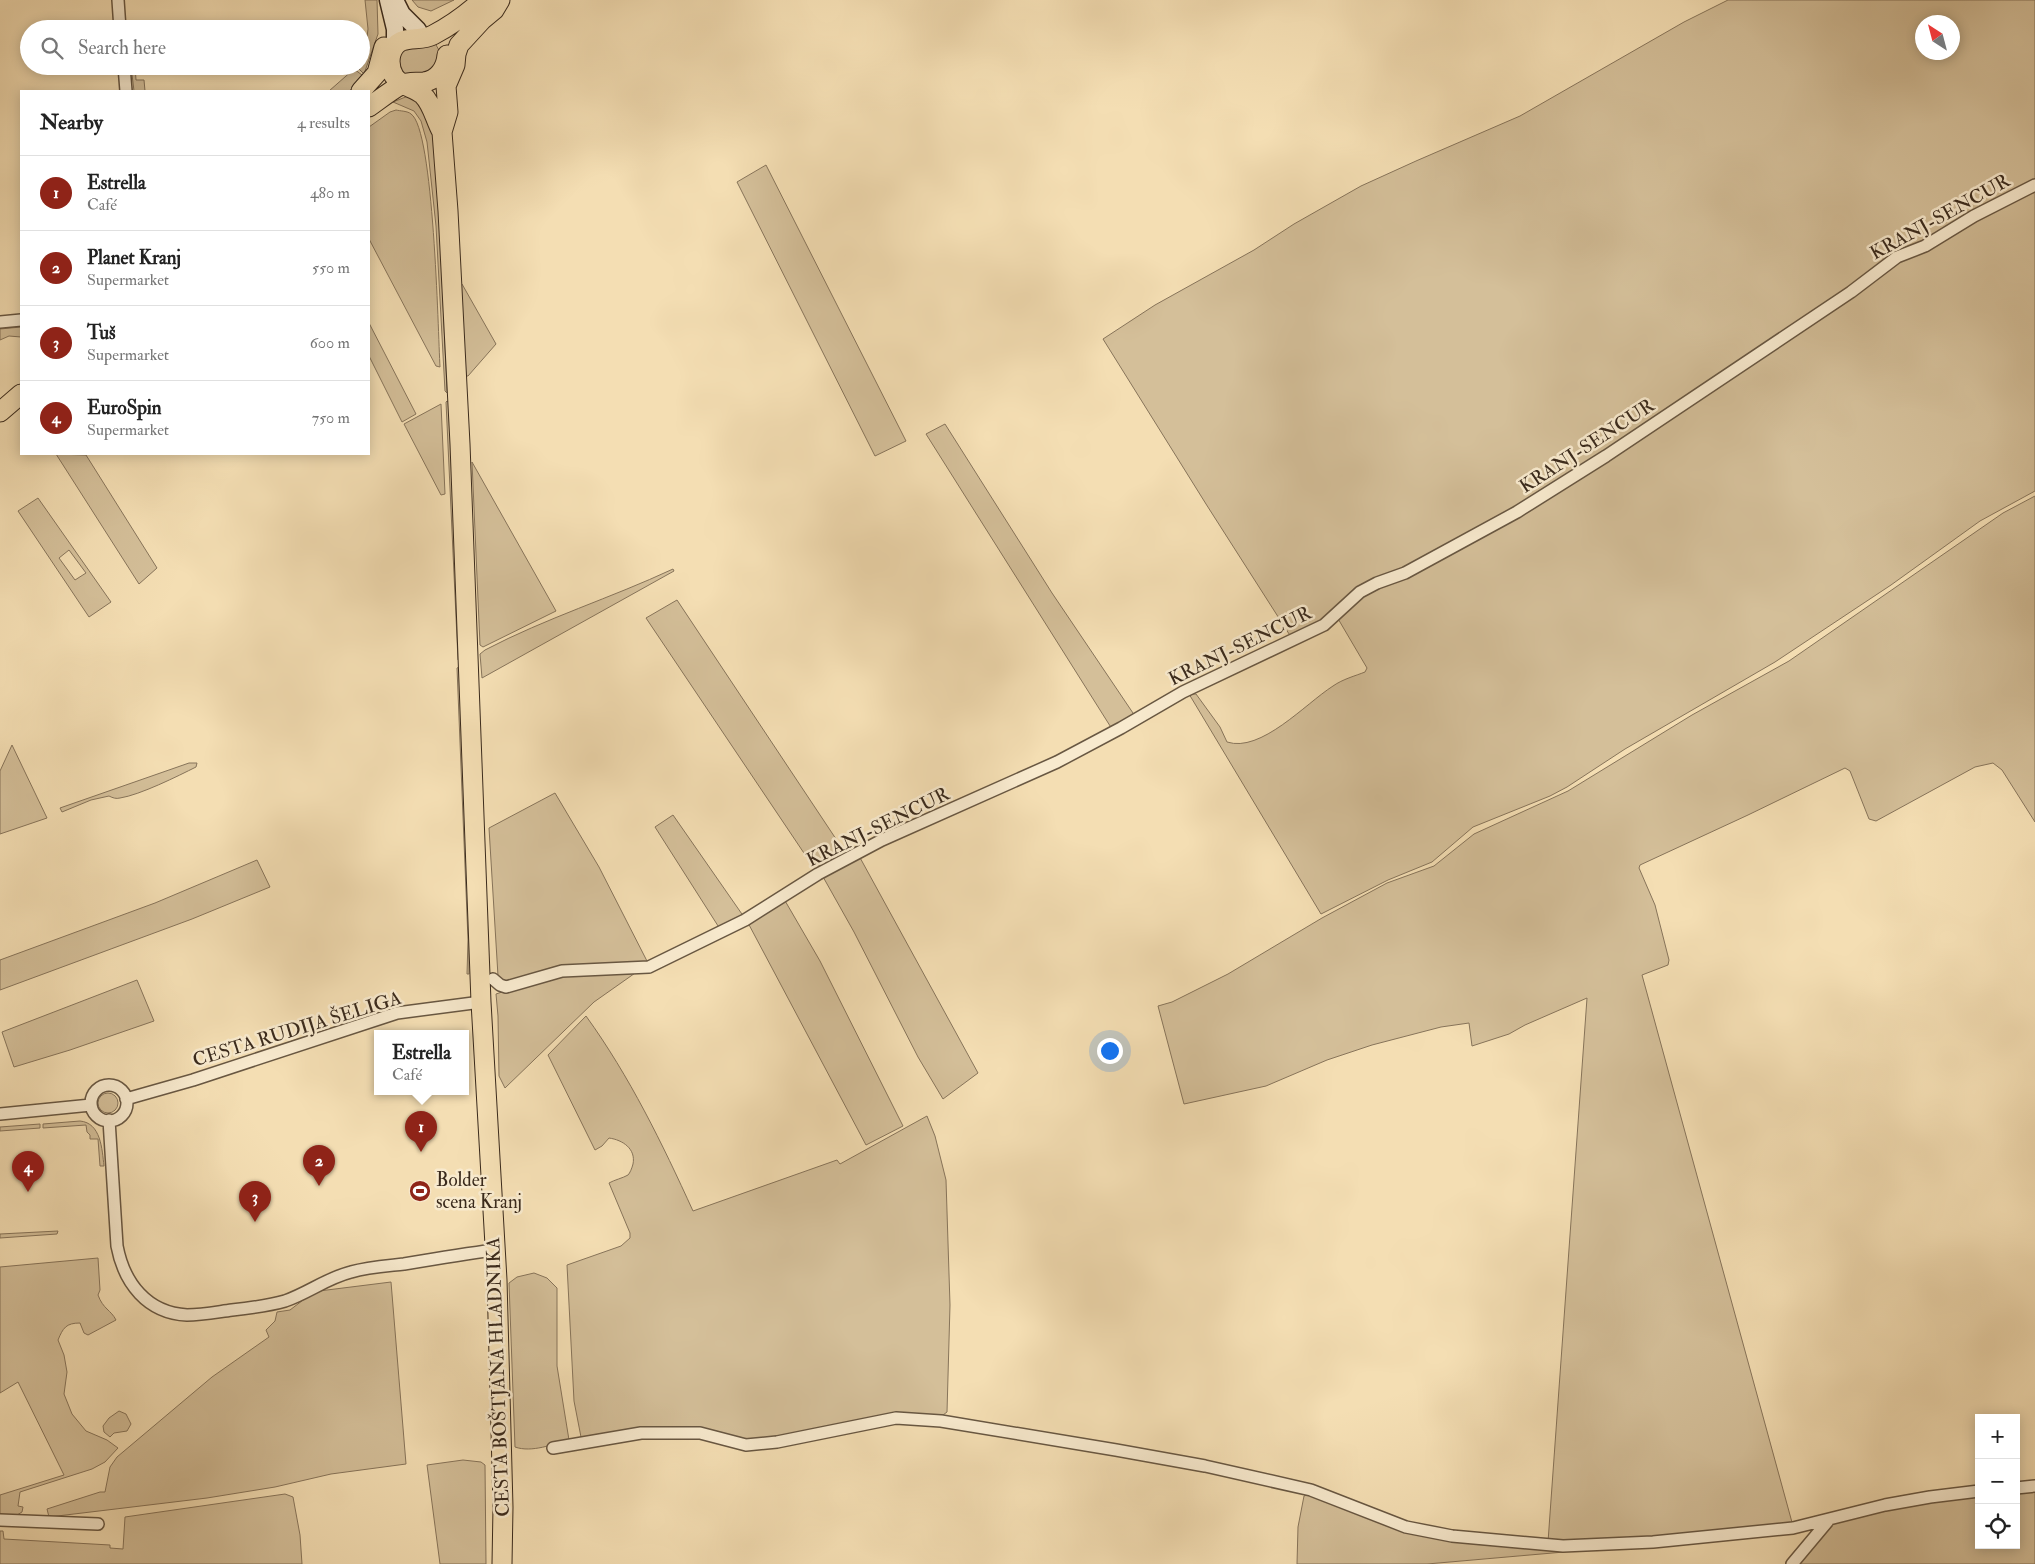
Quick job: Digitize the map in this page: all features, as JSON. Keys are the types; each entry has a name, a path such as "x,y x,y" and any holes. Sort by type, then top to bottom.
{"main road":[{"path":"382,0 388,34 392,41"},
{"path":"373,99 390,68 392,41 388,0"},
{"path":"394,0 402,14 444,46 447,53"},
{"path":"426,31 468,5 494,10 500,0"},
{"path":"444,125 448,112 446,86 442,80 447,53 452,41 472,23 483,7"},
{"path":"373,99 412,89 433,89 455,65 459,45 483,7"},
{"path":"392,41 425,38 426,31"},
{"path":"362,90 377,73 392,41"},
{"path":"390,68 396,78 429,101 444,125"},
{"path":"370,114 386,102 412,89"},
{"name":"CESTA BOŠTJANA HLADNIKA","path":"444,125 459,424 481,1002 496,1280 502,1455 502,1564"},
{"path":"0,412 20,395"}],"street":[{"path":"118,0 119,20"},
{"path":"125,75 126,90"},
{"name":"KRANJ-SENCUR","path":"493,979 506,987 562,971 649,967 745,920 818,874 882,840 1057,762 1183,692 1324,625 1360,592 1376,583 1405,572 1517,512 1606,456 1834,303 1896,257 1925,246 1974,216 2035,185"},
{"path":"0,322 20,320"},
{"name":"CESTA RUDIJA ŠELIGA","path":"126,1099 193,1080 397,1013 481,1002"},
{"path":"105,1085 119,1088 126,1099 123,1113 118,1118 110,1120 96,1116 91,1105 94,1093 105,1085"},
{"path":"0,1114 91,1105"},
{"path":"110,1120 117,1246 121,1264 137,1293 154,1305 171,1312 186,1315 204,1314 270,1305 284,1301 322,1282 352,1272 494,1250"},
{"path":"553,1448 640,1433 700,1434 746,1445 777,1442 896,1418 941,1421 1205,1466 1311,1490 1406,1527 1452,1536 1563,1546 1601,1545 1793,1528 1885,1505 1930,1496 1975,1491"},
{"path":"2020,1488 2035,1486"},
{"path":"0,1520 98,1524"},
{"path":"1792,1564 1828,1520"}],"shaded area":[{"path":"365,0 377,0 378,34 370,57 370,20 367,20"},
{"path":"412,0 454,0 431,11 418,7"},
{"path":"1728,0 2035,0 2035,491 1980,521 1891,585 1775,662 1625,749 1567,787 1550,796 1473,827 1432,862 1388,880 1321,914 1189,694 1196,694 1220,727 1227,742 1240,743 1268,734 1333,686 1365,672 1367,668 1337,617 1330,615 1291,637 1103,339 1155,305 1254,250 1294,224 1361,186 1520,116 1684,22"},
{"path":"435,43 440,52 434,71 401,76 397,53 400,48"},
{"path":"132,75 136,75 136,80 144,80 145,90 134,90"},
{"path":"347,75 362,75 361,80 350,90 330,90"},
{"path":"408,96 419,99 436,139 447,393 445,391 436,226 427,142 421,121 414,111 393,102"},
{"path":"396,110 411,114 419,128 425,155 430,191 436,275 440,367 436,366 370,241 370,126"},
{"path":"766,165 906,441 875,456 737,182"},
{"path":"459,284 462,284 496,344 468,376 466,376"},
{"path":"370,325 416,414 402,422 370,358"},
{"path":"20,327 20,337 9,336 0,340 0,329"},
{"path":"446,402 449,402 460,659 458,660"},
{"path":"441,404 445,494 441,495 404,424"},
{"path":"945,424 1052,593 1135,716 1112,729 926,434"},
{"path":"57,455 86,455 157,568 139,584"},
{"path":"472,462 556,611 483,647 480,645"},
{"path":"2035,496 2035,822 2002,770 1993,763 1975,767 1876,821 1869,819 1850,771 1845,768 1640,865 1639,868 1655,905 1669,960 1668,965 1642,975 1793,1526 1681,1536 1548,1542 1587,998 1509,1034 1472,1046 1469,1023 1441,1027 1372,1045 1327,1060 1266,1086 1184,1104 1158,1006 1172,1002 1228,974 1322,918 1387,883 1434,866 1474,834 1568,791 1692,715 1789,661 2003,513"},
{"path":"38,498 111,602 89,617 18,511","holes":["69,550 86,573 75,580 59,558"]},
{"path":"673,569 674,571 482,678 480,654 485,650 531,628"},
{"path":"677,600 846,854 816,871 646,618"},
{"path":"457,668 461,669 469,909 469,974 467,974 468,940"},
{"path":"12,745 47,818 0,834 0,771"},
{"path":"189,763 197,763 196,767 138,793 119,798 109,796 91,800 62,812 60,808"},
{"path":"555,793 599,867 648,963 508,984 498,976 489,828"},
{"path":"673,815 744,917 720,929 655,827"},
{"path":"858,854 978,1073 943,1099 918,1057 854,932 822,875"},
{"path":"257,860 270,887 192,919 0,990 0,960 155,903"},
{"path":"784,899 820,961 903,1126 866,1145 747,921"},
{"path":"638,971 594,1002 505,1088 499,1076 496,994 550,976"},
{"path":"137,980 154,1021 14,1067 2,1032"},
{"path":"586,1016 631,1087 693,1211 837,1160 840,1164 927,1116 935,1136 946,1180 950,1305 947,1412 939,1418 879,1425 777,1447 701,1437 607,1435 581,1437 574,1401 567,1265 621,1246 630,1238 630,1233 609,1183 628,1175 633,1164 632,1154 627,1146 614,1139 609,1138 602,1146 595,1150 548,1055"},
{"path":"108,1093 115,1096 118,1103 115,1110 108,1113 101,1110 98,1103 101,1096"},
{"path":"80,1121 92,1126 96,1132 101,1145 104,1166 100,1166 98,1139 90,1139 86,1125 43,1128 43,1124"},
{"path":"40,1124 40,1128 0,1131 0,1127"},
{"path":"58,1231 57,1234 0,1238 0,1234"},
{"path":"98,1258 100,1290 98,1295 116,1320 88,1335 84,1333 80,1323 68,1325 63,1329 58,1340 64,1355 67,1372 64,1394 72,1414 86,1431 107,1440 118,1448 105,1462 92,1469 20,1492 18,1506 23,1507 22,1512 17,1515 0,1515 0,1495 64,1475 18,1382 0,1393 0,1267"},
{"path":"534,1273 547,1278 557,1288 557,1366 569,1440 542,1447 522,1449 515,1447 509,1283 517,1277"},
{"path":"391,1282 406,1464 331,1474 275,1487 207,1498 49,1517 47,1509 105,1492 110,1467 117,1457 212,1377 269,1337 266,1330 275,1321 277,1312 290,1310 311,1294 319,1291"},
{"path":"119,1411 126,1414 131,1424 127,1431 114,1433 110,1437 104,1432 103,1426 109,1418"},
{"path":"463,1460 481,1462 485,1465 486,1564 440,1564 427,1465"},
{"path":"2035,1489 2035,1564 1796,1564 1824,1531 1835,1522 1881,1509 1975,1495 1975,1549 2020,1549 2020,1491"},
{"path":"285,1494 293,1497 300,1535 302,1564 0,1564 0,1531 3,1531 4,1539 110,1545 110,1548 123,1549 125,1517"},
{"path":"1308,1494 1413,1532 1559,1549 1564,1552 1427,1564 1297,1564 1298,1527 1304,1496"}],"place":[{"name":"Estrella","path":"421,1152"},
{"name":"Planet Kranj","path":"319,1186"},
{"name":"Bolder scena Kranj","path":"420,1191"},
{"name":"EuroSpin","path":"28,1192"},
{"name":"Tuš","path":"255,1222"}]}
